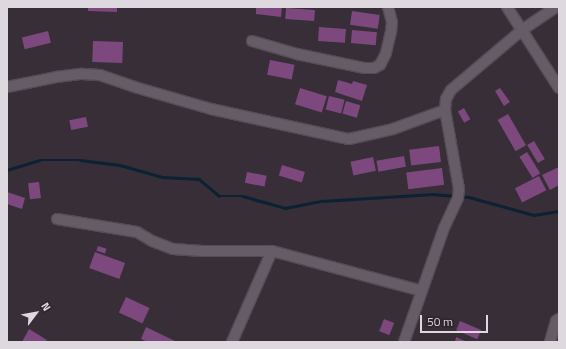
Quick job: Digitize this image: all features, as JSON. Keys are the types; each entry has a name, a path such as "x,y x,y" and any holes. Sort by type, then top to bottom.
{"street":[{"path":"252,41 297,54 364,68 374,68 380,65 386,53 391,32 391,17 388,7"},
{"path":"507,7 559,88"},
{"path":"404,342 444,228 459,194 445,110 446,99 451,90 522,30 556,7"},
{"path":"7,87 56,77 82,74 100,75 138,88 211,109 349,139 393,129 445,110"},
{"path":"57,219 137,232 152,241 172,249 202,251 272,251 422,291"},
{"path":"232,342 272,251"},
{"path":"550,342 556,322 559,319"}],"building":[{"path":"88,7 117,7 117,12 88,11"},
{"path":"256,7 282,7 281,17 256,14"},
{"path":"286,8 315,10 314,21 285,19"},
{"path":"352,11 380,15 378,29 350,25"},
{"path":"319,27 346,29 345,43 318,41"},
{"path":"352,30 377,32 376,45 351,43"},
{"path":"48,31 51,43 25,49 22,38"},
{"path":"93,41 123,42 122,63 92,62"},
{"path":"270,60 295,65 292,79 267,75"},
{"path":"338,80 352,84 353,81 367,85 362,101 335,92"},
{"path":"300,88 327,96 322,112 295,104"},
{"path":"500,88 510,102 504,106 495,91"},
{"path":"329,96 345,100 341,113 326,110"},
{"path":"346,101 360,105 357,118 342,113"},
{"path":"464,108 470,119 464,123 458,111"},
{"path":"508,114 526,145 516,151 498,120"},
{"path":"86,117 88,127 71,130 69,120"},
{"path":"534,141 545,159 538,163 527,145"},
{"path":"439,146 441,162 411,166 409,150"},
{"path":"527,152 540,173 533,178 519,157"},
{"path":"404,156 406,167 378,172 376,161"},
{"path":"373,157 376,171 353,175 351,162"},
{"path":"282,165 305,172 302,183 279,176"},
{"path":"559,167 559,185 550,190 542,175"},
{"path":"442,168 444,185 408,189 406,172"},
{"path":"247,172 267,176 265,187 245,183"},
{"path":"539,176 546,190 522,203 515,188"},
{"path":"39,182 41,198 30,199 28,183"},
{"path":"7,192 25,198 22,209 7,204"},
{"path":"98,246 107,249 105,254 96,251"},
{"path":"95,252 125,263 119,279 89,268"},
{"path":"126,297 150,308 142,323 119,312"},
{"path":"384,319 394,323 389,335 379,331"},
{"path":"460,321 481,330 477,339 456,330"},
{"path":"146,327 177,342 148,342 141,339"},
{"path":"29,329 47,340 45,342 22,342"},
{"path":"456,337 467,342 455,342"}],"waterway":[{"path":"7,170 40,160 80,160 120,165 162,177 199,179 219,196 243,196 285,208 322,201 433,194 455,196"},
{"path":"460,196 469,197 534,215 559,211"}]}
